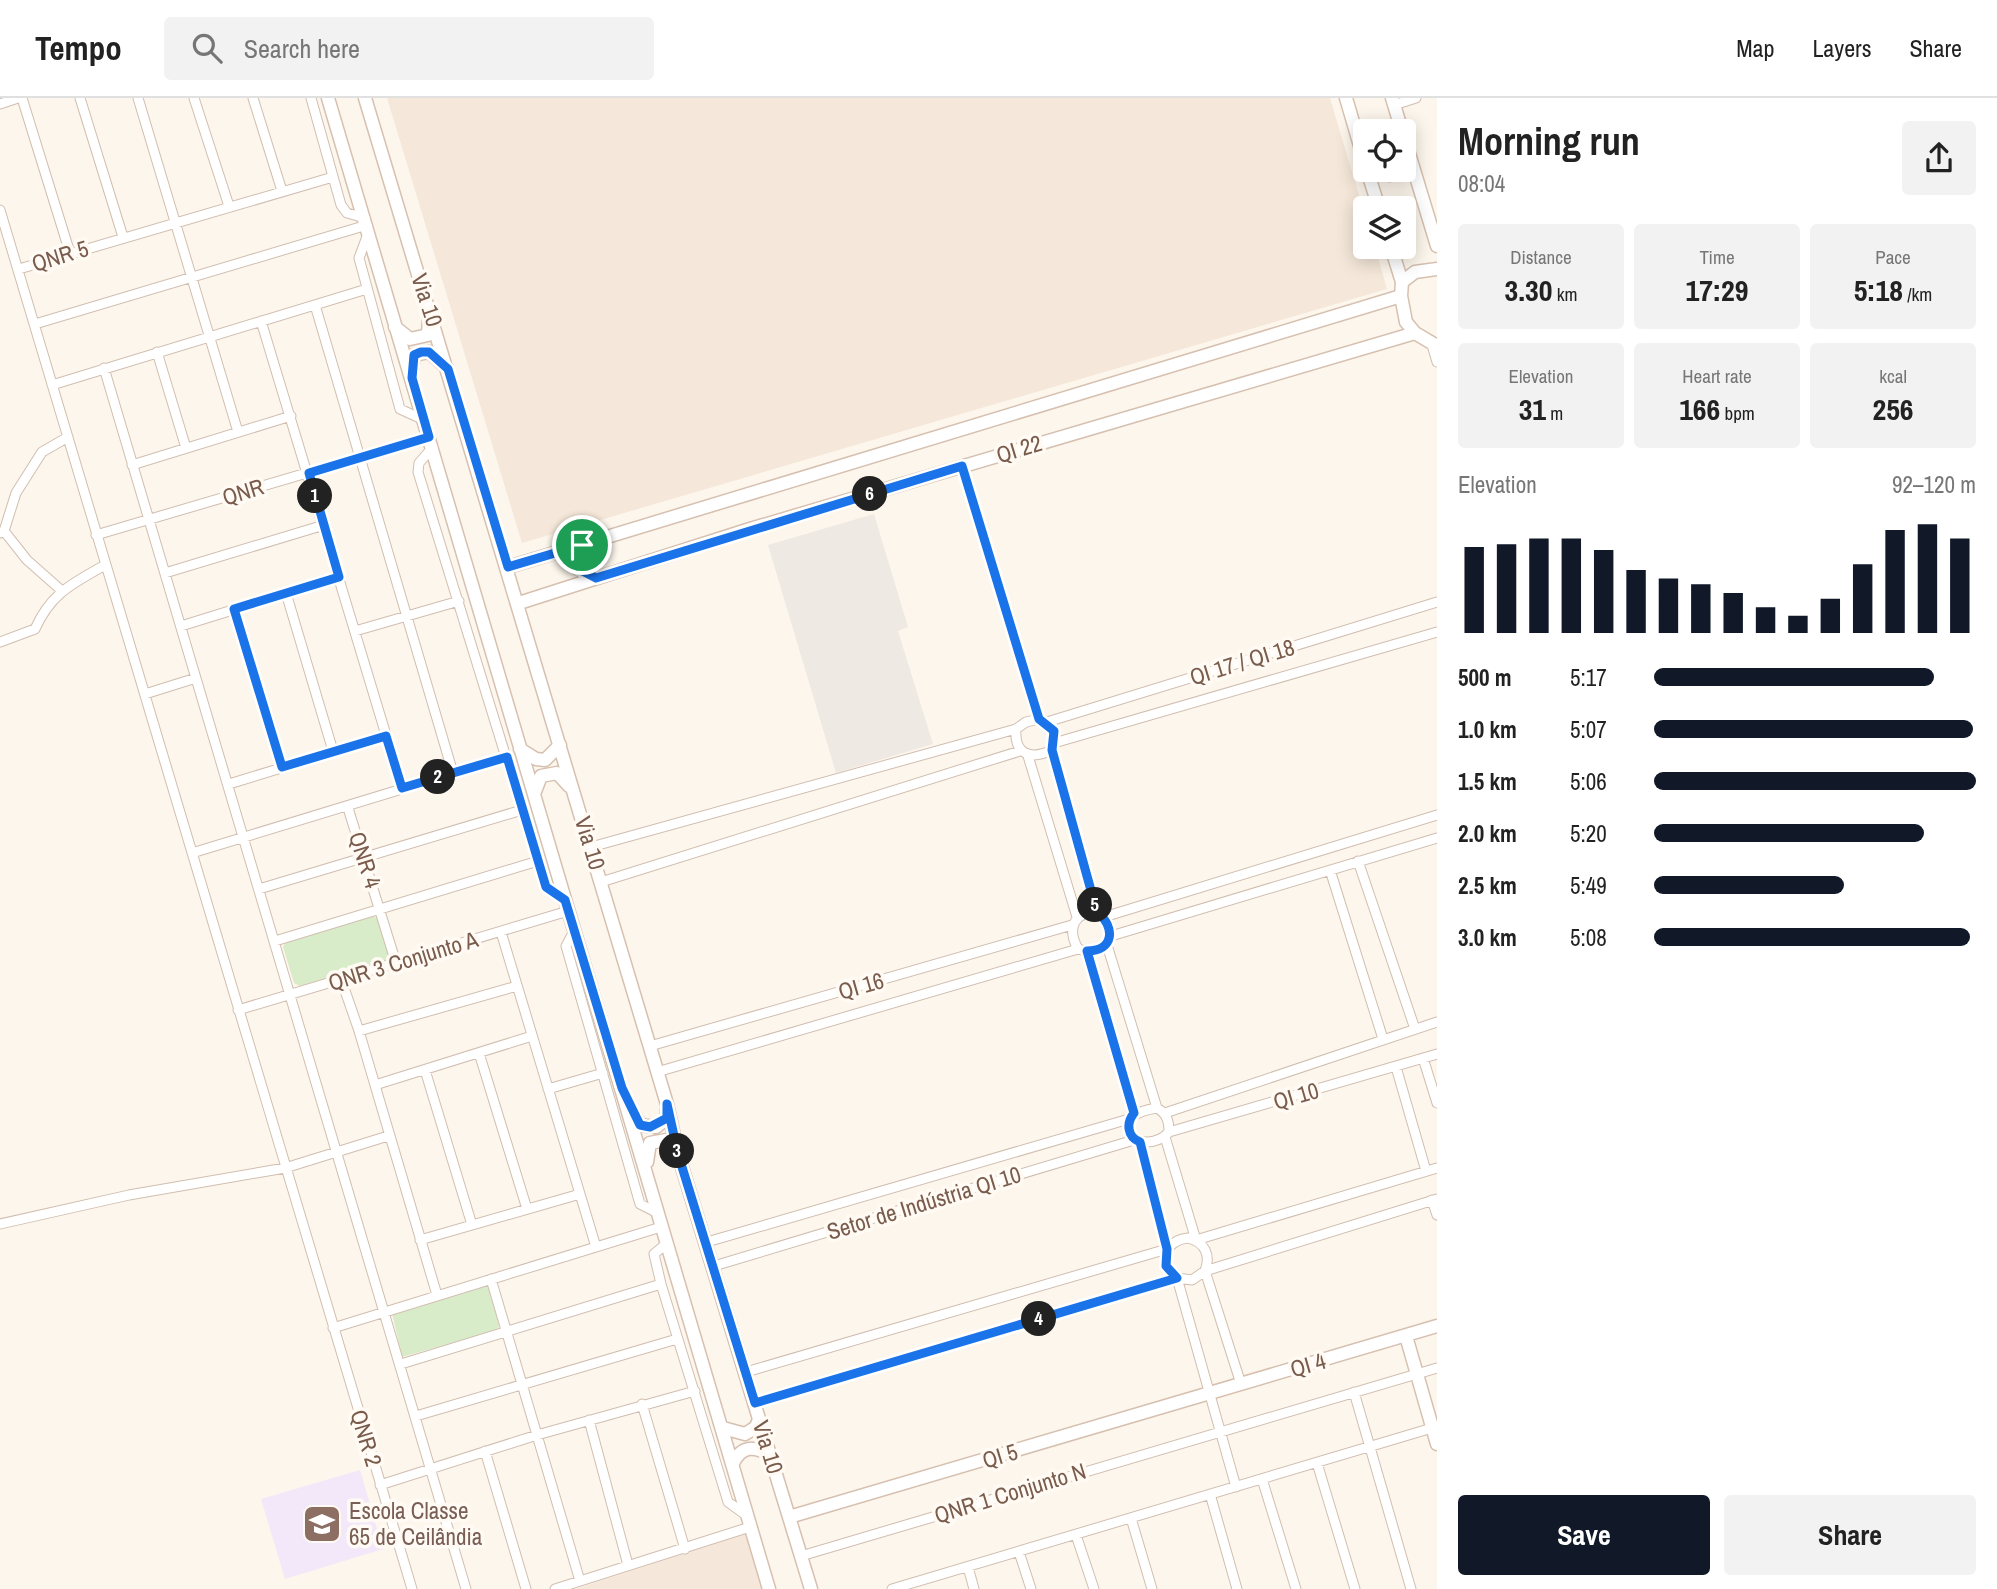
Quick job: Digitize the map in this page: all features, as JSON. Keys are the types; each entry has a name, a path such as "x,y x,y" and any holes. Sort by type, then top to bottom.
{"main road":[{"name":"Via 10","path":"328,98 769,1589"},
{"name":"Via 10","path":"365,98 519,603 667,1104 678,1154 715,1266 811,1589"},
{"path":"1346,98 1353,122"},
{"path":"1393,101 1398,119"},
{"path":"1412,182 1437,246"},
{"path":"1395,259 1402,282 1404,317 1415,333 1434,346"},
{"path":"1402,282 1415,272 1437,269"},
{"path":"508,567 1401,296"},
{"path":"395,327 410,339 428,335 430,309"},
{"name":"QI 22","path":"519,603 962,466 1415,333"},
{"path":"412,378 414,355 421,352 429,352 448,369"},
{"path":"582,545 576,554 577,568 596,578"},
{"path":"519,748 536,759 545,760 560,745"},
{"path":"534,794 541,776 548,772 557,773 574,792"},
{"path":"622,1088 635,1117 644,1127 656,1127 667,1118 667,1104"},
{"path":"646,1171 647,1150 655,1140 670,1143 678,1154"},
{"name":"QI 4","path":"1210,1394 1437,1326"},
{"path":"1406,1336 1437,1444"},
{"name":"QI 5","path":"789,1517 1210,1394"},
{"path":"723,1428 745,1434 756,1427 760,1419"},
{"path":"733,1463 744,1450 753,1448 770,1455"}],"street":[{"path":"0,104 20,98 70,253"},
{"path":"80,98 123,237"},
{"path":"138,98 239,432"},
{"path":"194,98 229,206"},
{"path":"253,98 282,191"},
{"path":"311,98 341,205 367,225"},
{"path":"1393,101 1416,98"},
{"name":"QNR 5","path":"192,853 19,269 333,177"},
{"path":"0,210 19,269"},
{"path":"367,225 359,258 400,409 424,420"},
{"path":"35,324 367,225"},
{"path":"52,385 367,289"},
{"path":"315,305 453,773"},
{"path":"261,321 402,788"},
{"path":"1434,346 1437,362"},
{"path":"157,352 186,448"},
{"path":"104,368 466,1589"},
{"path":"132,465 291,416"},
{"path":"61,590 27,560 2,532 16,492 42,452 68,437"},
{"path":"431,442 419,463 418,472 546,887 566,906"},
{"name":"QNR","path":"96,535 359,458 431,442"},
{"path":"962,466 1043,721 1054,731 1053,746 1101,914 1161,1111 1196,1240 1207,1253 1205,1271 1241,1384"},
{"path":"165,573 324,525"},
{"path":"0,642 35,629 43,610 61,590 105,565"},
{"path":"181,626 339,577"},
{"path":"286,593 333,751"},
{"path":"355,631 459,601"},
{"name":"QI 17 / QI 18","path":"1043,721 1437,602"},
{"path":"234,609 282,767"},
{"path":"601,883 1024,754 1041,755 1053,746 1437,632"},
{"path":"145,694 197,678"},
{"path":"591,847 1016,729 1026,722 1043,721"},
{"path":"1016,729 1016,740 1024,754 1074,921 1072,938 1083,950 1131,1116 1129,1131 1137,1141 1167,1249 1166,1266 1177,1278 1236,1487"},
{"path":"229,784 386,736"},
{"path":"348,808 402,788 507,757"},
{"name":"QNR 4","path":"192,853 348,808 381,910 275,941"},
{"path":"260,889 522,810"},
{"path":"1074,921 1086,912 1101,914 1437,815"},
{"path":"657,1072 1083,950 1096,951 1109,941 1437,838"},
{"path":"192,853 238,1010"},
{"path":"396,963 381,910 538,861"},
{"path":"1358,862 1415,1029"},
{"path":"1330,870 1383,1039"},
{"name":"QNR 3 Conjunto A","path":"238,1010 501,932 566,906"},
{"name":"QI 16","path":"650,1046 1074,921"},
{"path":"574,931 566,946 640,1204 656,1212"},
{"path":"501,932 596,1247"},
{"path":"341,979 359,1031 437,1296"},
{"path":"359,1031 517,986"},
{"name":"QNR 2","path":"238,1010 380,1485 537,1435 695,1391"},
{"path":"707,1242 1131,1116 1161,1111 1437,1022"},
{"path":"375,1085 533,1036"},
{"path":"479,1053 527,1209"},
{"name":"QI 10","path":"1167,1135 1437,1054"},
{"path":"1423,1058 1437,1103"},
{"path":"1396,1067 1426,1171"},
{"path":"425,1070 472,1225"},
{"path":"548,1089 603,1073"},
{"path":"1137,1141 1154,1142 1167,1135"},
{"path":"0,1224 129,1195 285,1168 388,1136"},
{"name":"Setor de Indústria QI 10","path":"715,1266 1137,1141"},
{"path":"746,1372 1167,1249 1180,1239 1196,1240 1437,1168"},
{"path":"420,1240 580,1194"},
{"path":"755,1403 1177,1278 1192,1280 1205,1271 1435,1200 1437,1216"},
{"path":"333,1328 661,1227"},
{"path":"555,1589 685,1549 748,1521 728,1503 677,1339 654,1254 666,1244"},
{"path":"491,1279 580,1581"},
{"path":"401,1364 661,1284"},
{"path":"416,1416 677,1339"},
{"name":"QNR 1 Conjunto N","path":"801,1556 1437,1368"},
{"path":"1354,1392 1411,1589"},
{"path":"642,1404 685,1549"},
{"path":"590,1420 628,1566"},
{"path":"892,1589 920,1586 932,1577 1432,1428"},
{"path":"485,1451 526,1589"},
{"path":"1317,1464 1355,1589"},
{"path":"1262,1479 1296,1589"},
{"path":"380,1485 412,1589"},
{"path":"1210,1494 1237,1589"},
{"path":"1131,1518 1152,1589"},
{"path":"1076,1535 1094,1589"},
{"path":"1019,1552 1031,1589"},
{"path":"968,1567 974,1589"}],"shaded area":[{"path":"387,98 1330,98 1359,196 1353,196 1353,259 1378,259 1387,289 522,543"},
{"path":"874,514 908,627 898,631 933,744 836,773 768,545"},
{"name":"Escola Classe 65 de Ceilândia","path":"360,1470 383,1549 285,1579 261,1499"},
{"path":"745,1534 762,1589 575,1589"}],"green space":[{"path":"373,916 379,920 390,957 387,961 300,986 294,983 283,947 285,943"},
{"path":"484,1286 489,1288 499,1326 497,1330 402,1357 392,1313"}],"place":[{"name":"Escola Classe 65 de Ceilândia","path":"322,1524"}],"route":[{"path":"421,352 429,352 448,369 508,567 582,545 576,554 577,568 596,578 962,466 1039,719 1054,731 1052,750 1097,912 1109,925 1111,936 1107,945 1096,951 1087,951 1134,1113 1129,1119 1129,1131 1135,1140 1140,1142 1167,1249 1166,1266 1177,1278 755,1403 678,1154 667,1104 667,1118 656,1127 640,1125 631,1108 608,1046 565,900 546,887 507,757 402,788 386,736 282,767 234,609 339,577 309,473 429,437 412,378 411,363 414,355 421,352"}]}
